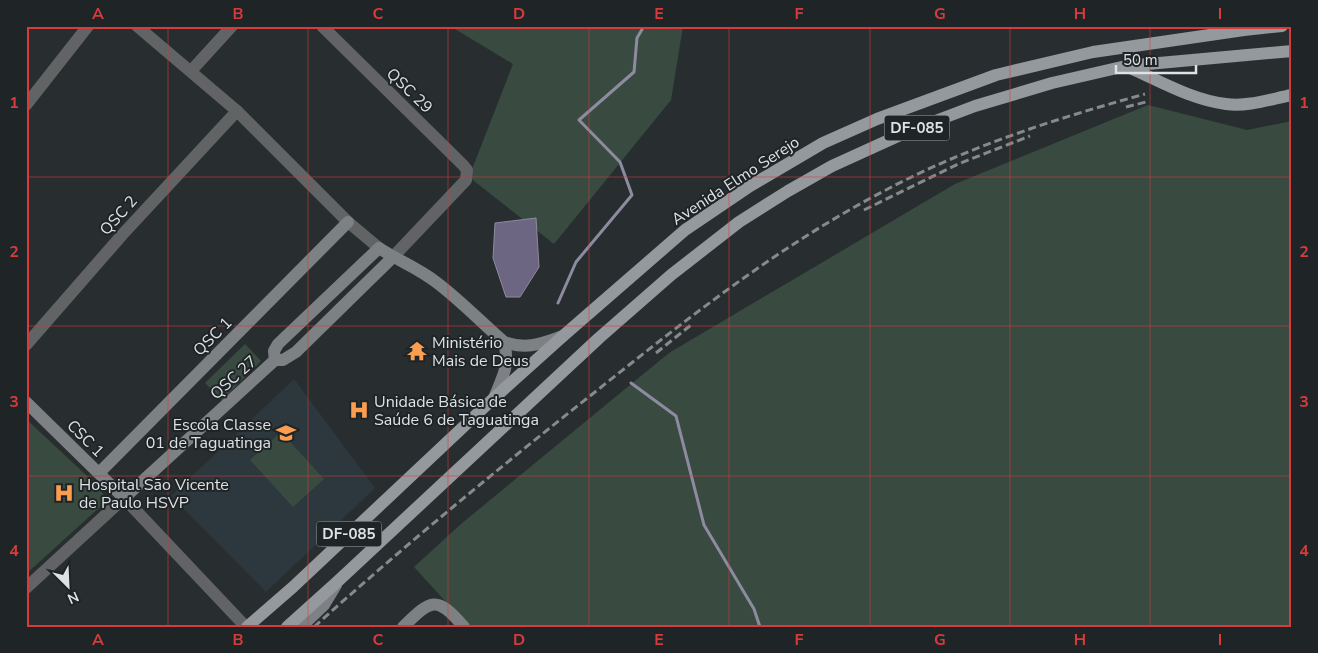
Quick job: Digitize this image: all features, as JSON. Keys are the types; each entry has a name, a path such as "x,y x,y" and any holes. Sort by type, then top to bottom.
{"main road":[{"name":"Avenida Elmo Serejo","path":"246,627 293,587 494,398 685,230 750,186 823,143 877,119 996,75 1093,52 1282,26"},
{"name":"DF-085","path":"287,627 599,338 671,276 739,222 788,191 832,166 909,131 975,106 1044,85 1126,66 1292,51"},
{"path":"1126,66 1198,98 1228,104 1254,103 1292,95"}],"street":[{"path":"26,105 88,26"},
{"path":"137,26 237,110 348,222 379,248 416,268 436,282 504,342 526,347 563,336"},
{"path":"190,71 232,26"},
{"name":"QSC 29","path":"322,26 467,170 466,180 393,257"},
{"name":"QSC 2","path":"26,345 122,235 237,110"},
{"name":"QSC 1","path":"99,473 348,222"},
{"name":"QSC 27","path":"275,360 274,350 278,344 379,248"},
{"name":"QSC 27","path":"124,498 275,360 290,357 296,352 393,257"},
{"path":"494,398 506,371 508,361 504,342"},
{"name":"CSC 1","path":"26,402 124,498"},
{"path":"26,588 124,498 246,627"},
{"path":"301,627 324,605 337,582"},
{"path":"403,627 425,606 432,604 442,605 464,627"}],"shaded area":[{"path":"536,218 539,267 520,297 506,297 493,258 495,223"},
{"name":"Escola Classe 01 de Taguatinga","path":"294,379 375,488 266,592 171,496"}],"green space":[{"path":"450,26 683,26 671,100 554,244 469,177 513,64"},
{"path":"1148,105 1247,130 1292,121 1292,627 469,627 414,567 461,524 669,353 955,184"},
{"path":"245,344 261,361 222,400 205,383"},
{"name":"Hospital São Vicente de Paulo HSVP","path":"26,419 101,489 104,497 101,506 26,574"},
{"path":"281,432 324,479 293,507 250,460"}],"waterway":[{"path":"558,303 576,262 632,195 620,162 579,120 634,72 637,38 644,26"},
{"path":"631,383 676,416 704,525 754,609 760,627"}],"railway":[{"path":"314,627 383,566 523,449 664,337 769,260 806,236 882,192 946,161 1044,124 1145,94"},
{"path":"1126,107 1146,102"},
{"path":"864,210 958,164 1030,136"},
{"path":"656,353 691,325"}],"place":[{"name":"Ministério Mais de Deus","path":"417,351"},
{"name":"Unidade Básica de Saúde 6 de Taguatinga","path":"359,410"},
{"name":"Escola Classe 01 de Taguatinga","path":"286,433"},
{"name":"Hospital São Vicente de Paulo HSVP","path":"64,493"}]}
